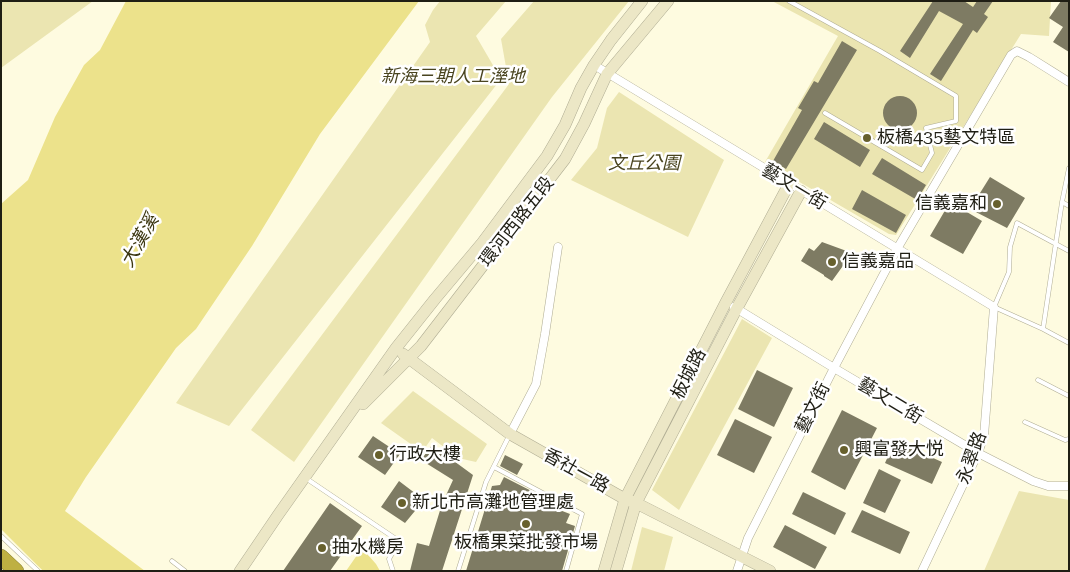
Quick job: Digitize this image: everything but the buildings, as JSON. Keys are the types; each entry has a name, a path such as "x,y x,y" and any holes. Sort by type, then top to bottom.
{"highway":[{"path":"1,557 16,571"}],"street":[{"name":"環河西路五段","path":"240,571 396,348 482,243 547,156 565,125 581,88 594,65 642,1"},
{"name":"環河西路五段","path":"341,426 421,346 566,159 607,74 668,1"},
{"name":"藝文街","path":"736,571 748,538 897,249 1011,55 1017,51 1069,82"},
{"name":"藝文一街","path":"594,65 994,307"},
{"name":"板城路","path":"604,571 625,499 789,184"},
{"name":"板城路","path":"616,571 636,503 737,308 801,191"},
{"path":"510,434 536,384 558,247"},
{"name":"藝文二街","path":"726,302 978,453 1033,481 1048,486 1069,486"},
{"name":"永翠路","path":"922,571 978,453 984,436 994,307"},
{"name":"香社一路","path":"396,348 510,434 625,499 770,571"}],"lane":[{"path":"789,1 880,51 956,96 956,121 926,128 932,153 922,170 825,113"},
{"path":"1043,329 1069,168"},
{"path":"1062,202 1069,206"},
{"path":"1069,251 1017,222 1010,247 1009,272 994,307 1069,343"},
{"path":"1038,380 1069,396"},
{"path":"1025,422 1065,440 1069,439"},
{"path":"458,571 486,482 510,434"},
{"path":"494,467 582,514 566,571"},
{"path":"305,478 398,542 389,559 393,571"},
{"path":"1,536 38,571"},
{"path":"172,561 185,571"}],"green space":[{"path":"1,1 93,1 1,68"},
{"name":"新海三期人工溼地","path":"440,1 506,1 476,36 501,79 229,426 176,403 430,42 425,25"},
{"path":"534,1 629,1 552,97 294,462 251,430 509,84 501,39"},
{"name":"板橋435藝文特區","path":"772,1 1051,1 1049,36 1021,34 896,235 889,234 765,162 838,36"},
{"name":"文丘公園","path":"619,92 724,160 688,237 571,180 597,148 607,108"},
{"path":"742,319 772,338 679,510 652,490"},
{"path":"413,391 487,444 476,462 458,458 432,438 422,452 381,423"},
{"path":"1019,491 1069,500 1069,571 984,571"},
{"path":"642,527 673,537 664,571 631,571"}],"water":[{"name":"大漢溪","path":"126,1 419,1 320,134 252,246 196,329 176,348 86,477 65,511 145,571 43,571 32,561 1,571 1,204 28,180 55,117 84,65 100,50"},
{"path":"362,548 376,564 380,571 346,571"}],"pier":[{"path":"1,529 43,571 39,571 31,564 26,571 1,571"}],"place":[{"name":"板橋435藝文特區","path":"867,138"},
{"name":"信義嘉和","path":"997,204"},
{"name":"信義嘉品","path":"832,262"},
{"name":"興富發大悦","path":"844,450"},
{"name":"行政大樓","path":"379,455"},
{"name":"新北市高灘地管理處","path":"402,503"},
{"name":"板橋果菜批發市場","path":"526,524"},
{"name":"抽水機房","path":"322,548"}]}
